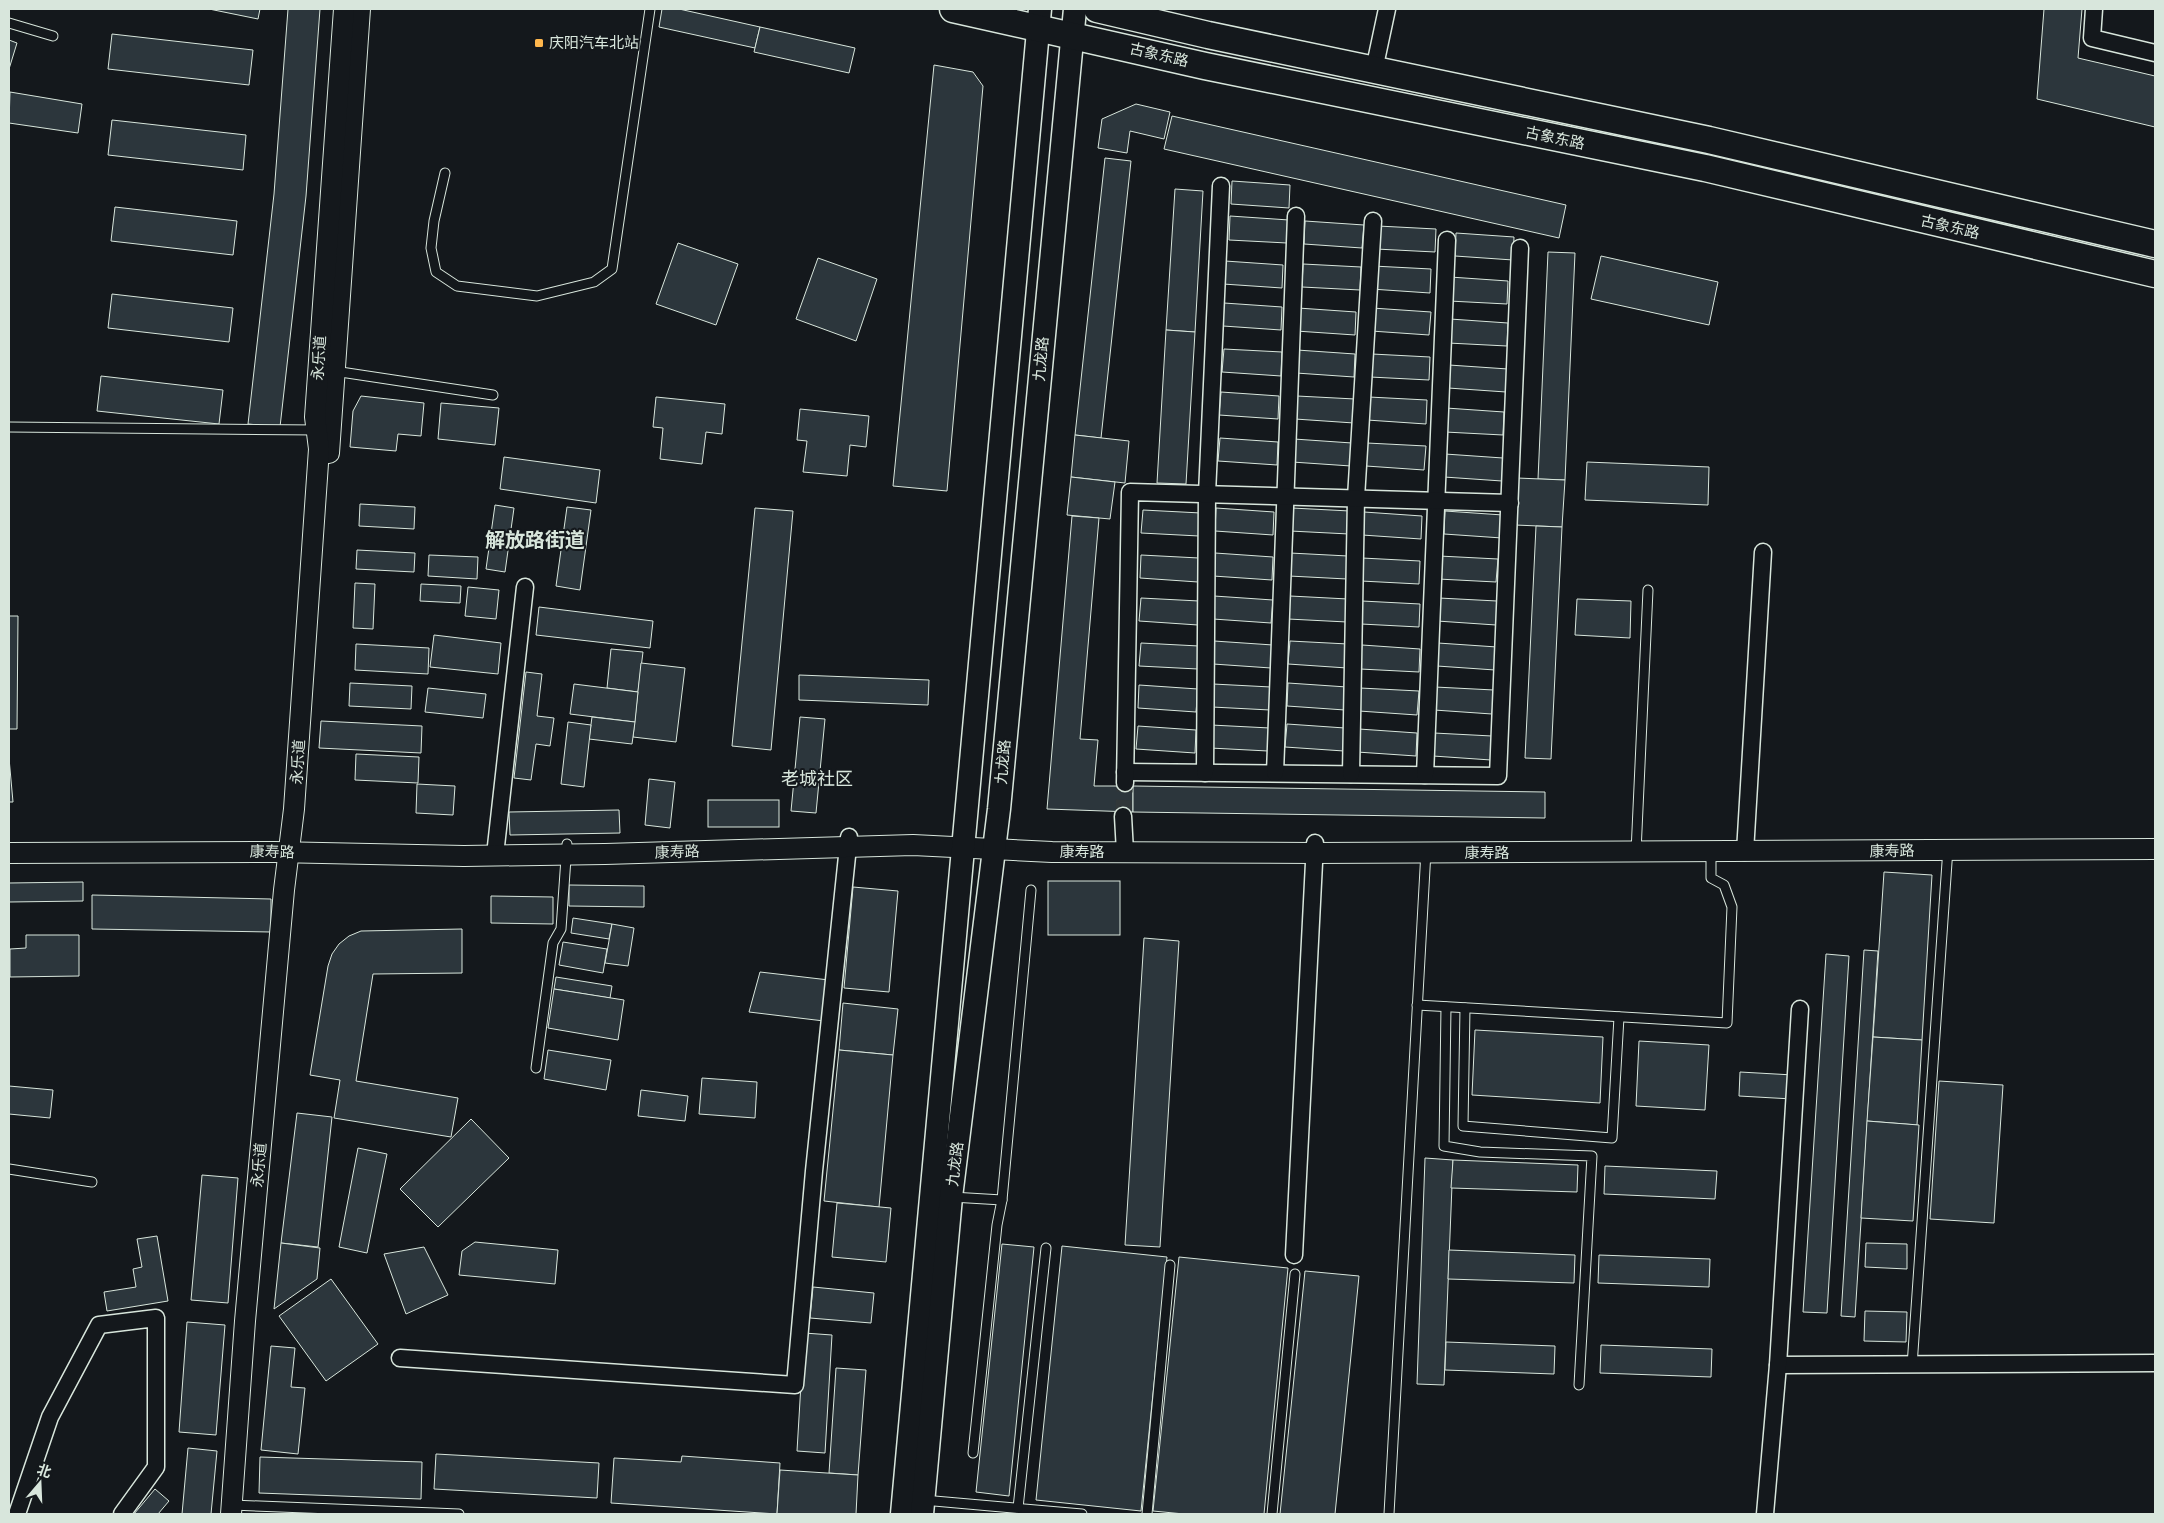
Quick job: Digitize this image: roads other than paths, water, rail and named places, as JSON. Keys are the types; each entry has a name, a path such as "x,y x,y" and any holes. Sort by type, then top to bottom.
{"main road":[{"name":"古象东路","path":"953,9 1039,18 1072,36 1205,66 1704,168 2155,274"},
{"name":"九龙路","path":"922,1507 952,1197 995,844 1075,9"},
{"name":"古象东路","path":"1097,9 1208,35 1709,140 2155,244"},
{"name":"九龙路","path":"902,1514 1039,18"}],"street":[{"name":"永乐道","path":"324,430 316,407 344,9"},
{"name":"永乐道","path":"237,1510 245,1321 284,890 295,847 324,430 334,371 360,9"},
{"path":"1374,70 1387,9"},
{"path":"2094,9 2092,38 2155,53"},
{"path":"1206,773 1207,494 1220,186"},
{"path":"1275,774 1296,216"},
{"path":"1351,774 1356,498 1373,221"},
{"path":"1425,775 1447,240"},
{"path":"1510,503 1130,492 1125,777 1206,773 1498,776 1510,503 1520,248"},
{"path":"1746,847 1763,552"},
{"path":"495,850 525,587"},
{"path":"1123,816 1124,847"},
{"name":"康寿路","path":"9,843 495,850 849,842 913,835 995,844 1124,847 1636,848 1948,845 2155,839"},
{"path":"400,1358 795,1385 814,1171 849,842"},
{"name":"康寿路","path":"1948,845 2155,849"},
{"name":"康寿路","path":"9,853 295,847"},
{"path":"1294,1255 1315,848"},
{"path":"1765,1514 1778,1365 1800,1009"},
{"path":"17,1514 50,1417 99,1325 156,1318 156,1467 122,1514"},
{"path":"1778,1365 1912,1366 2155,1363"}],"lane":[{"path":"445,173 434,221 431,248 436,272 457,286 537,296 594,282 612,269 650,9"},
{"path":"9,23 52,36"},
{"path":"334,371 493,395"},
{"path":"9,427 324,430"},
{"path":"1636,848 1648,590"},
{"path":"1912,1366 1948,845"},
{"path":"1417,1005 1728,1023 1732,907 1724,885 1711,878 1711,847"},
{"path":"1389,1514 1427,848"},
{"path":"536,1068 553,942 562,929 566,849"},
{"path":"973,1453 997,1225 1002,1200 1031,890"},
{"path":"1446,1007 1444,1146 1480,1152 1592,1156 1579,1385"},
{"path":"1465,1008 1462,1126 1612,1138 1619,1017"},
{"path":"9,1169 92,1182"},
{"path":"952,1197 1002,1200"},
{"path":"1018,1508 1046,1248"},
{"path":"1147,1514 1170,1266"},
{"path":"1272,1514 1295,1274"},
{"path":"922,1507 1018,1508 1082,1514"},
{"path":"237,1510 459,1514"}],"tunnel":[{"path":"1123,816 1125,783"}],"place":[{"name":"庆阳汽车北站","path":"539,43"}],"district":[{"name":"解放路街道","path":"535,540"},
{"name":"老城社区","path":"817,779"}]}
